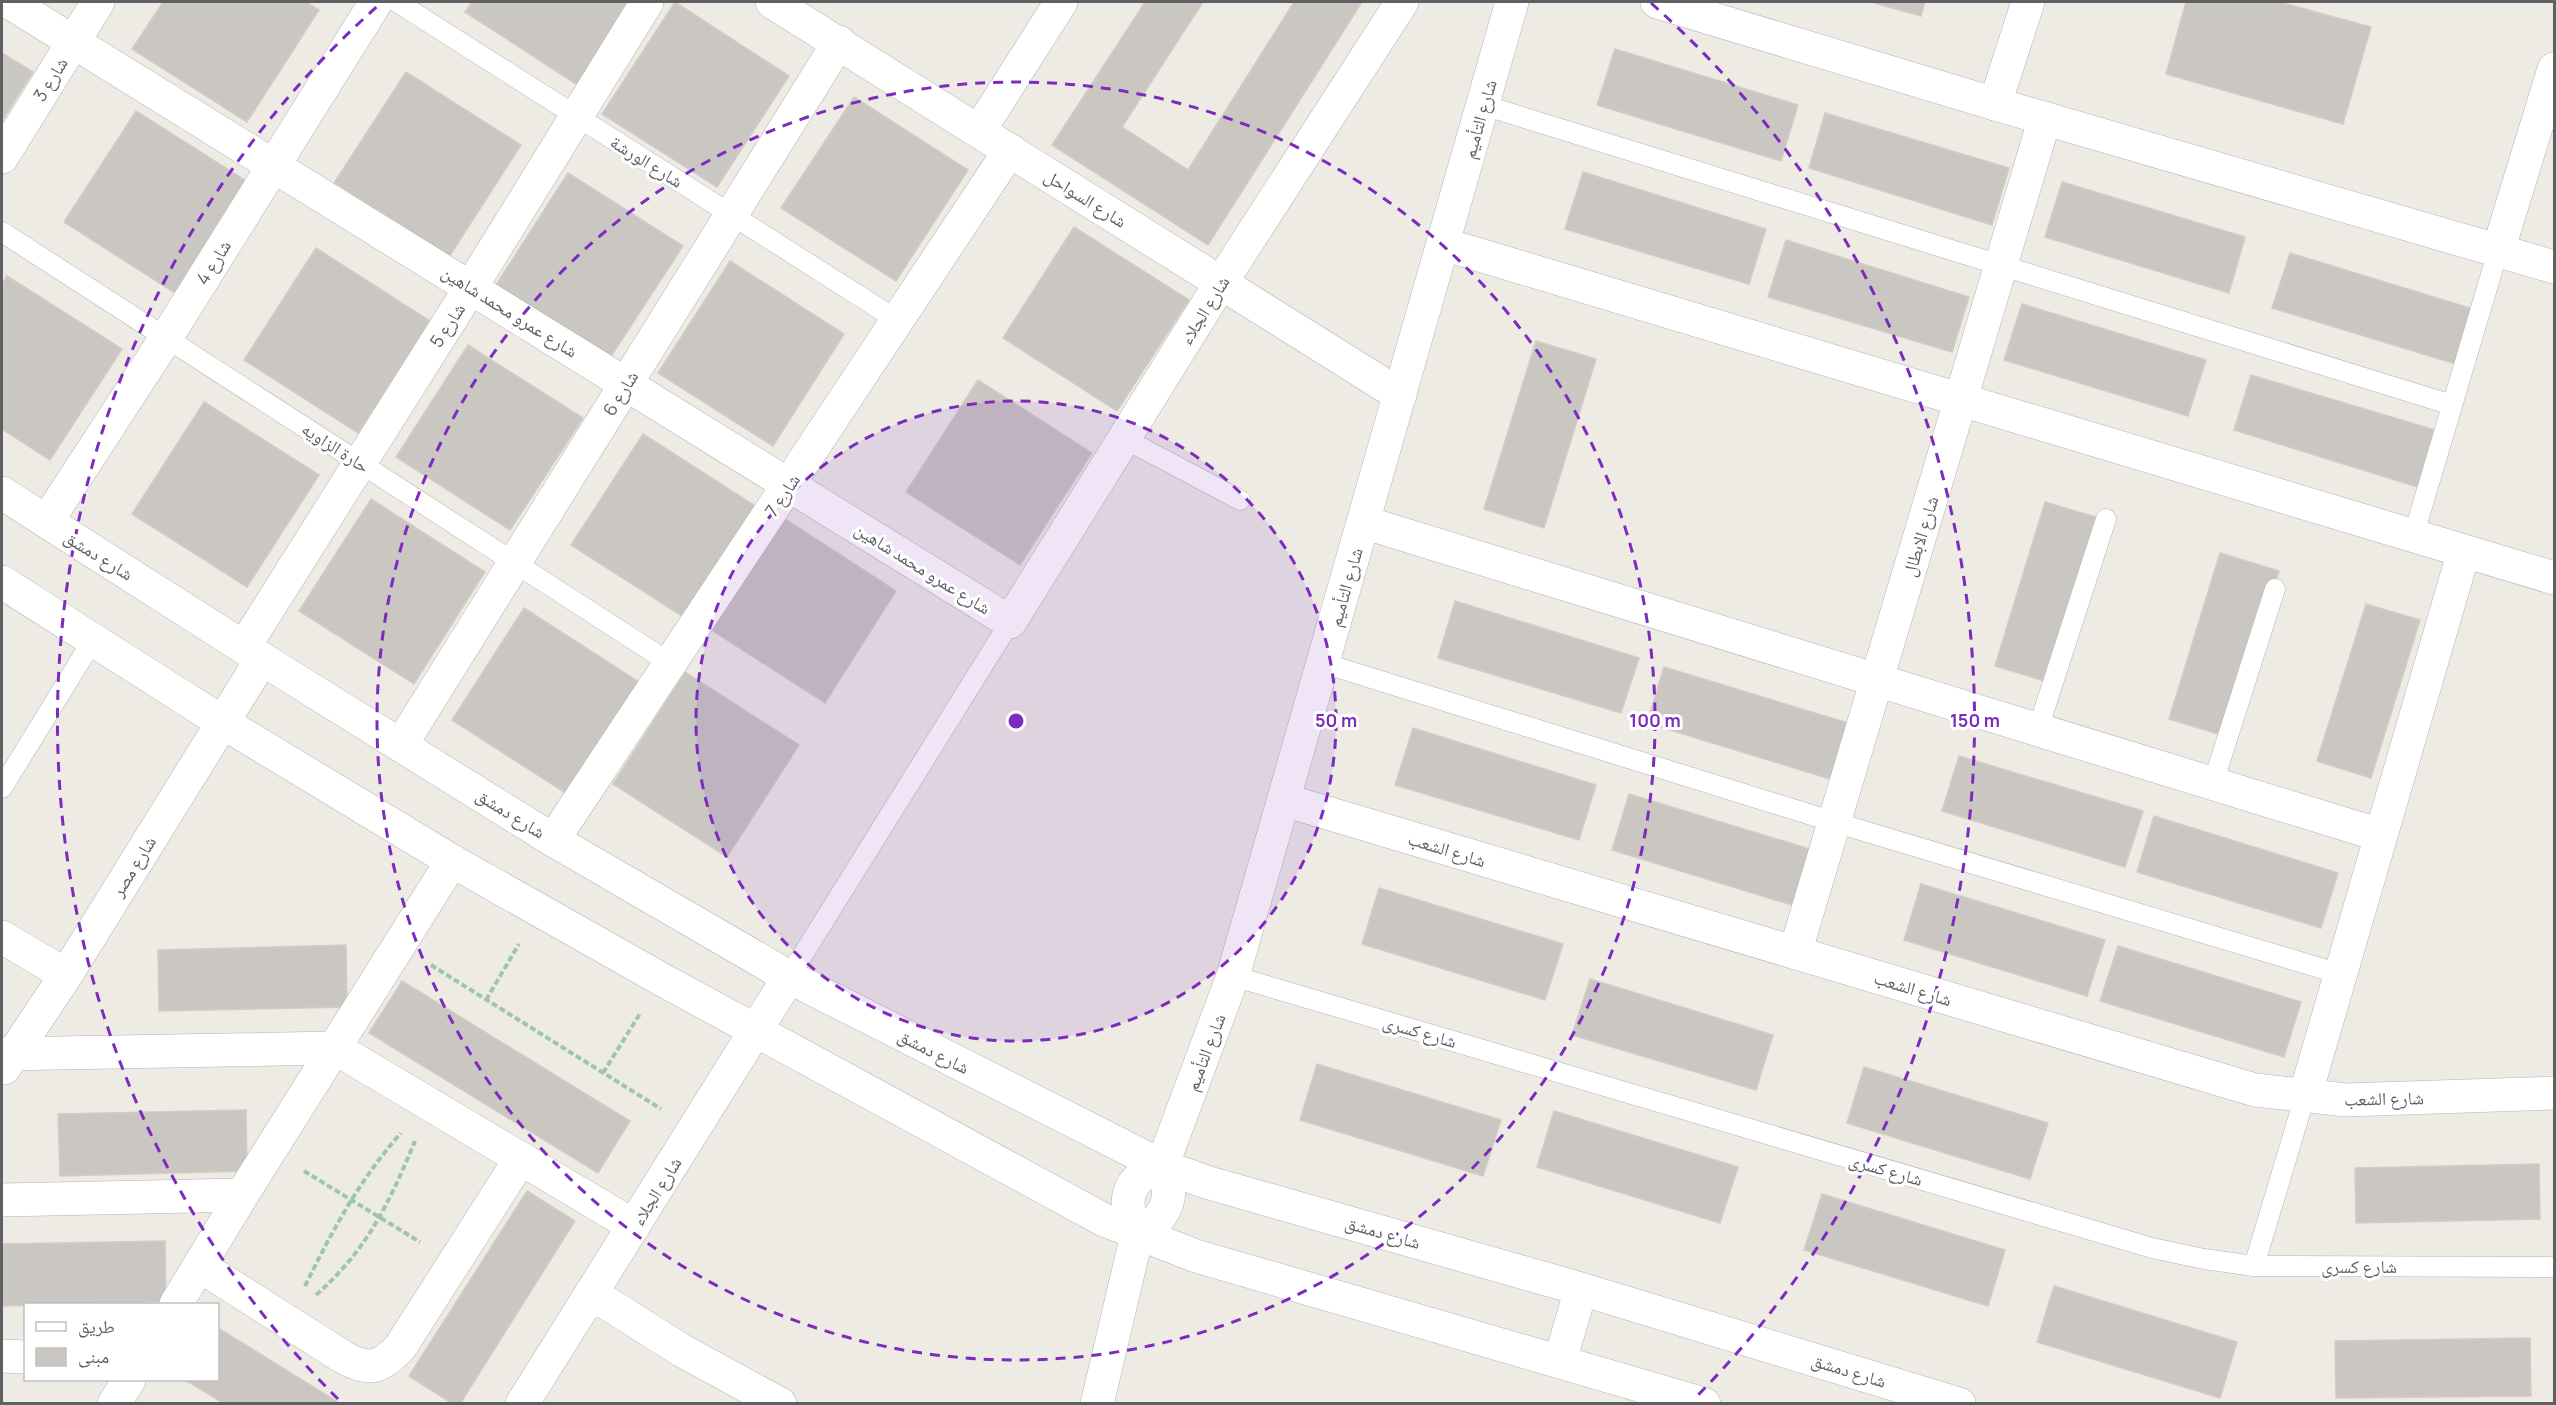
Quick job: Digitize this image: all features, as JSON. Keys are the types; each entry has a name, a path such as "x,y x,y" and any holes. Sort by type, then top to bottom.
{"street":[{"name":"شارع عمرو محمد شاهين","path":"9,2 1010,622"},
{"name":"شارع 3","path":"2,157 98,2"},
{"name":"شارع 4","path":"47,521 166,338 376,2"},
{"name":"شارع 5","path":"253,653 359,462 471,287 647,2"},
{"name":"شارع السواحل","path":"772,2 1222,281 1400,395"},
{"path":"979,131 1061,2"},
{"name":"شارع الجلاء","path":"1010,622 1222,281 1402,2"},
{"name":"شارع التأميم","path":"1162,1166 1233,976 1512,2"},
{"path":"1658,2 1995,104 2554,267"},
{"path":"1995,104 2028,2"},
{"name":"شارع 6","path":"401,745 839,42"},
{"path":"2498,251 2554,69"},
{"name":"شارع الابطال","path":"1795,953 2045,118"},
{"name":"شارع 7","path":"554,840 1010,150"},
{"path":"1443,244 2554,578"},
{"name":"شارع دمشق","path":"2,493 253,653 554,840 789,977 1162,1166 1206,1182 1581,1288 1959,1404"},
{"path":"1364,522 2380,835"},
{"path":"2305,1096 2464,551"},
{"path":"2,582 222,722 452,861 661,979 1104,1220 1137,1235 1196,1256 1560,1360 1704,1404"},
{"name":"شارع مصر","path":"5,1060 66,975 222,722 253,653"},
{"name":"شارع الشعب","path":"1284,800 2255,1090 2346,1100 2554,1093"},
{"path":"177,1303 242,1195 452,861"},
{"path":"2,937 66,975"},
{"name":"شارع الجلاء","path":"522,1404 789,977"},
{"path":"5,1060 335,1048 634,1226"},
{"path":"200,1266 358,1365 373,1366 388,1360 401,1346 521,1158"},
{"path":"1096,1404 1137,1235 1126,1206 1129,1192 1136,1179 1162,1166"},
{"path":"2,1200 242,1195"},
{"path":"1560,1360 1581,1288"},
{"path":"591,1293 681,1350 780,1404"},
{"path":"2,1356 24,1357"},
{"path":"114,1404 128,1381"}],"lane":[{"name":"شارع الورشة","path":"397,2 897,320"},
{"path":"1483,105 2452,405"},
{"name":"حارة الزاويه","path":"2,232 670,663"},
{"path":"2413,537 2498,251"},
{"path":"1123,438 1240,500"},
{"path":"2038,729 2106,519"},
{"path":"2214,783 2275,589"},
{"path":"789,977 1010,622"},
{"path":"2,788 93,640"},
{"path":"1323,663 1834,822 2340,974"},
{"name":"شارع كسرى","path":"1233,976 2152,1248 2254,1266 2554,1267"},
{"path":"2254,1266 2305,1096"}],"path":[{"path":"486,1000 539,910"},
{"path":"399,946 694,1130"},
{"path":"603,1073 661,979"},
{"path":"286,1321 328,1238 351,1199 382,1154 428,1103"},
{"path":"286,1321 342,1269 358,1251 381,1217 411,1150 428,1103"},
{"path":"271,1150 454,1263"}],"building":[{"path":"163,2 306,2 319,10 247,122 132,49"},
{"path":"472,2 634,2 579,86 465,12"},
{"path":"675,2 789,76 717,187 602,114"},
{"path":"1145,2 1203,2 1122,127 1188,170 1294,2 1362,2 1208,245 1052,145"},
{"path":"1871,2 1925,2 1921,16"},
{"path":"2186,2 2279,2 2371,27 2343,124 2166,74"},
{"path":"1615,49 1798,105 1781,161 1597,105"},
{"path":"2,53 33,72 2,121"},
{"path":"406,72 521,145 449,257 334,183"},
{"path":"854,97 968,170 896,281 781,208"},
{"path":"136,111 251,184 178,295 64,222"},
{"path":"1825,113 2009,168 1992,225 1809,168"},
{"path":"1583,172 1766,229 1749,284 1565,229"},
{"path":"568,173 683,246 610,358 496,285"},
{"path":"2062,182 2245,237 2229,293 2045,237"},
{"path":"1074,227 1189,300 1117,411 1003,338"},
{"path":"1786,240 1969,297 1952,352 1768,297"},
{"path":"316,248 430,321 358,433 244,360"},
{"path":"2290,253 2473,309 2456,364 2272,308"},
{"path":"730,261 844,334 773,446 658,373"},
{"path":"7,276 122,349 50,460 2,429 2,284"},
{"path":"2022,304 2206,360 2188,416 2004,360"},
{"path":"1536,341 1596,359 1544,528 1484,509"},
{"path":"468,345 583,418 510,530 396,457"},
{"path":"2251,375 2435,430 2418,487 2234,430"},
{"path":"978,380 1092,453 1020,565 906,492"},
{"path":"204,402 319,475 247,587 132,514"},
{"path":"643,434 757,507 685,618 571,545"},
{"path":"371,499 485,572 414,684 299,611"},
{"path":"2045,502 2099,518 2048,682 1995,666"},
{"path":"782,517 896,591 825,703 710,629"},
{"path":"2220,553 2279,571 2228,737 2169,719"},
{"path":"1455,601 1639,658 1621,713 1438,658"},
{"path":"2366,604 2420,620 2371,778 2317,761"},
{"path":"524,608 639,682 567,794 452,720"},
{"path":"1664,667 1848,723 1830,779 1647,723"},
{"path":"685,672 799,745 727,857 613,784"},
{"path":"1413,728 1596,785 1579,840 1395,785"},
{"path":"1959,756 2143,811 2125,867 1942,811"},
{"path":"1629,794 1813,850 1795,906 1612,850"},
{"path":"2154,816 2338,873 2321,928 2137,872"},
{"path":"1921,884 2105,940 2087,996 1904,940"},
{"path":"1379,888 1563,944 1545,1000 1362,944"},
{"path":"346,945 347,1007 159,1011 158,950"},
{"path":"2118,946 2301,1002 2284,1057 2100,1001"},
{"path":"1590,979 1773,1035 1756,1090 1572,1035"},
{"path":"402,981 630,1121 598,1173 369,1033"},
{"path":"1317,1064 1501,1120 1483,1176 1300,1120"},
{"path":"1864,1067 2048,1123 2030,1179 1847,1123"},
{"path":"246,1110 247,1171 60,1176 58,1114"},
{"path":"1554,1111 1738,1167 1720,1223 1537,1167"},
{"path":"2539,1164 2540,1219 2356,1223 2355,1168"},
{"path":"527,1191 575,1221 460,1404 453,1404 409,1376"},
{"path":"1822,1194 2005,1250 1988,1306 1804,1250"},
{"path":"165,1241 166,1302 24,1303 24,1305 2,1306 2,1244"},
{"path":"2054,1286 2237,1342 2220,1398 2037,1342"},
{"path":"219,1329 341,1404 225,1404 187,1381 219,1381"},
{"path":"2530,1338 2531,1396 2336,1398 2335,1341"}]}
